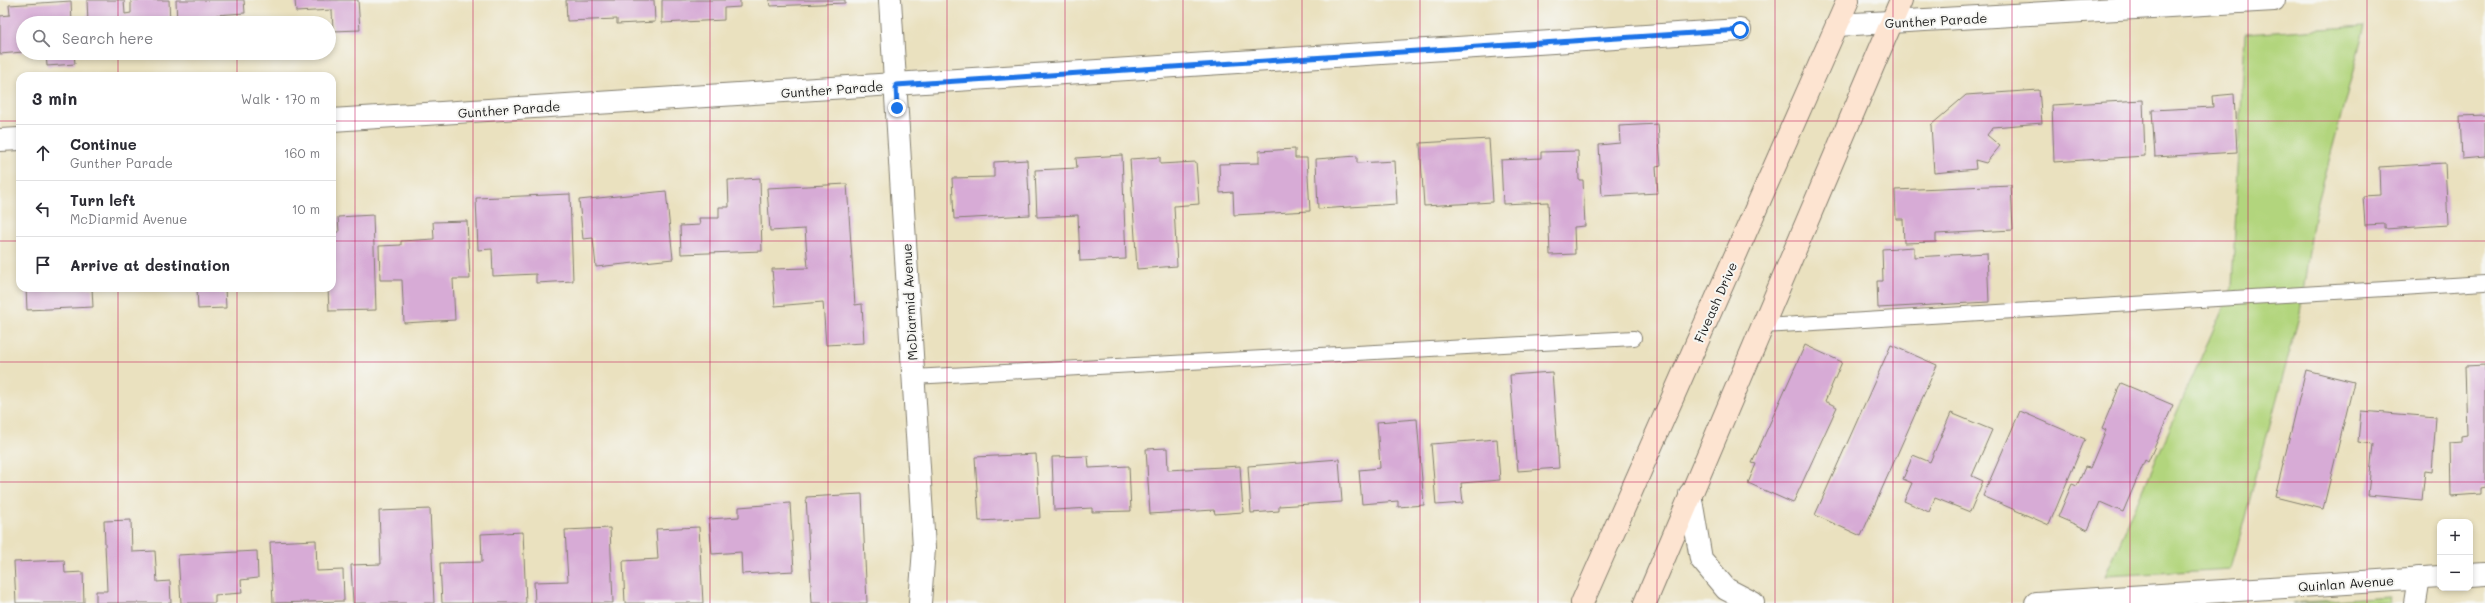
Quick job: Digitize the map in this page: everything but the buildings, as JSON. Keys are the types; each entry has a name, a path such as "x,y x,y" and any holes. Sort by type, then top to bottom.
{"main road":[{"name":"Fiveash Drive","path":"1582,603 1848,0"},
{"path":"1645,603 1901,0"}],"street":[{"name":"McDiarmid Avenue","path":"890,0 924,548 920,603"},
{"name":"Gunther Parade","path":"1837,25 2274,0"},
{"name":"Gunther Parade","path":"336,120 1740,30"},
{"path":"0,140 16,139"},
{"path":"1690,494 1701,559 1726,589 1753,603"},
{"path":"2473,575 2485,574"},
{"path":"2415,603 2430,578"},
{"name":"Quinlan Avenue","path":"2036,603 2430,578"}],"lane":[{"path":"1763,326 2485,283"},
{"path":"914,377 1634,338"}],"green space":[{"path":"2365,26 2314,217 2300,313 2231,569 2105,576 2232,287 2245,34"},
{"path":"2390,596 2389,603 2293,603"}],"route":[{"path":"897,108 896,85 1740,30"}]}
